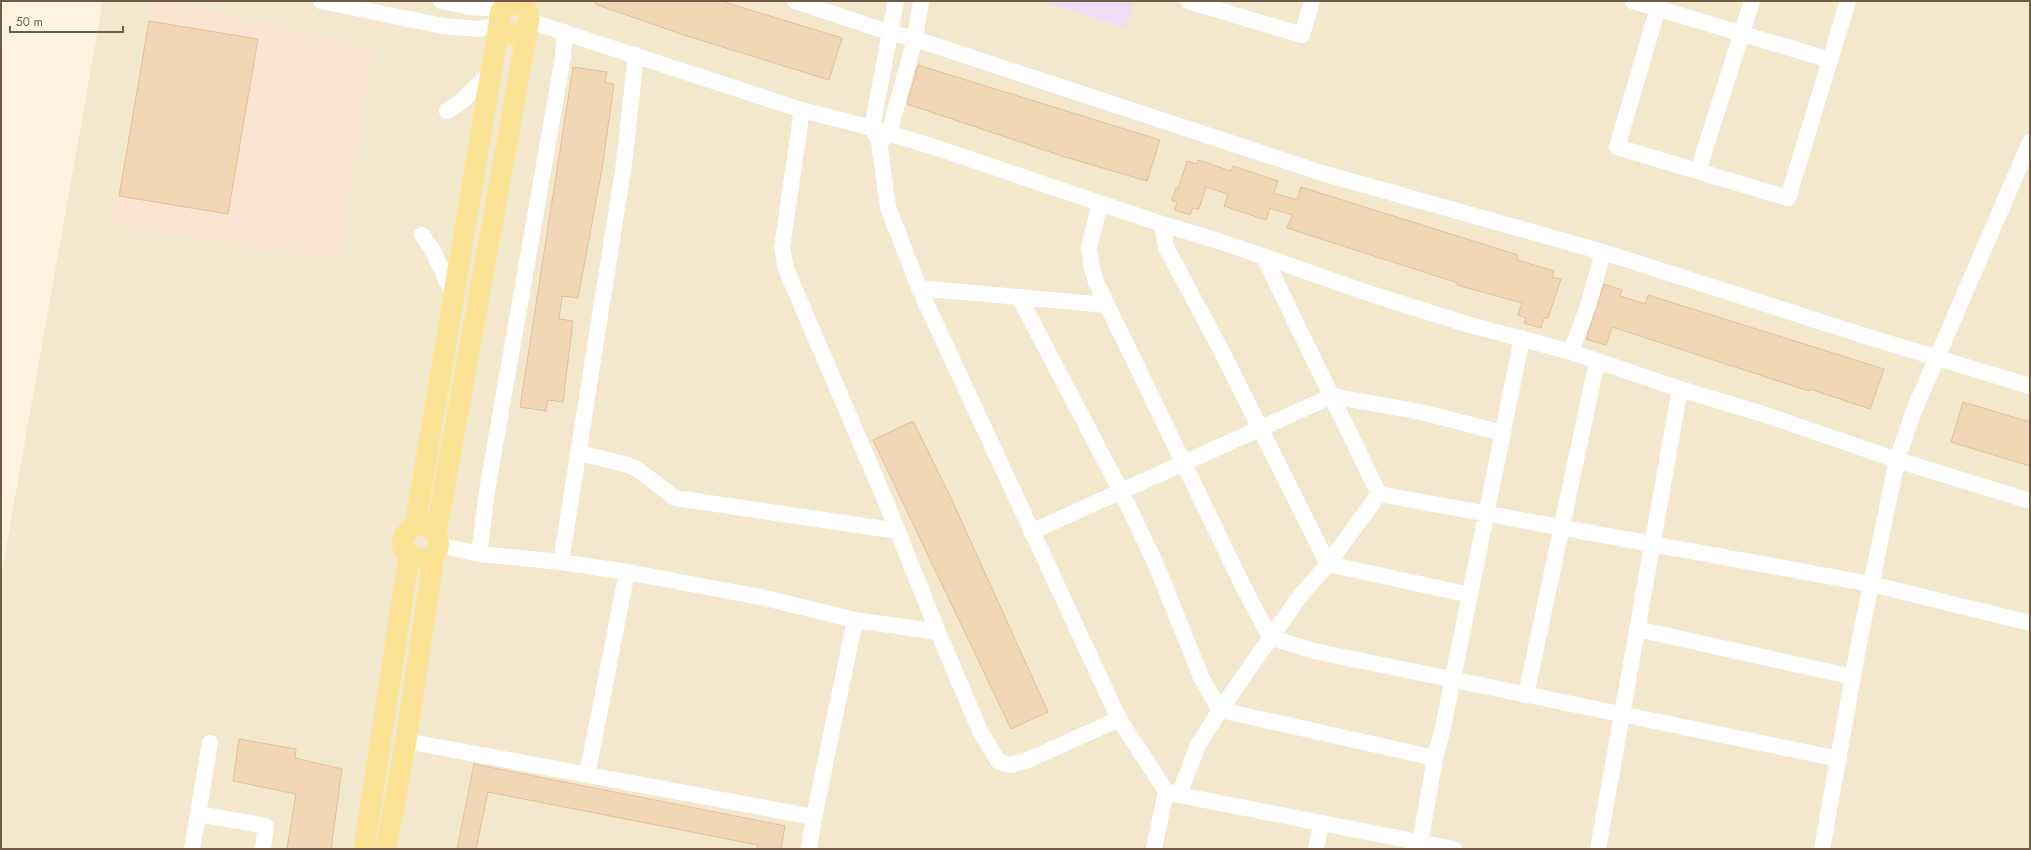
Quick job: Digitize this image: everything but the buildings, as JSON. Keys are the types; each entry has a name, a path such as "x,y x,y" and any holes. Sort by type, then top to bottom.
{"main road":[{"path":"386,849 406,740 436,544 528,15 524,7 515,3 505,6 501,12 415,526 406,534 404,540 404,545 409,555 418,560 424,560 436,544"},
{"path":"415,526 427,526 436,544"},
{"path":"364,849 409,555"}],"street":[{"path":"321,1 443,26 479,29 501,12"},
{"path":"441,1 501,12"},
{"path":"795,1 1322,173 1603,252 1862,335 2030,386"},
{"path":"896,1 880,134 888,207 919,288 1119,719 1172,793 1419,846 1454,849"},
{"path":"880,134 915,39 921,1"},
{"path":"1188,1 1302,36 1312,1"},
{"path":"1633,1 1830,60"},
{"path":"1698,171 1752,1"},
{"path":"1658,8 1617,147 1788,198 1848,1"},
{"path":"528,15 565,32 802,110 1100,203 1371,294 1463,323 1570,352 1680,389 1763,414 1897,460 2030,501"},
{"path":"479,554 488,484 565,32"},
{"path":"561,562 624,164 636,55"},
{"path":"447,111 462,101 491,72"},
{"path":"802,110 782,247 786,269 898,531 938,632 980,731 998,761 1009,765 1028,760 1119,719"},
{"path":"1822,849 1853,677 1897,460 1913,413 2030,142"},
{"path":"1100,203 1089,248 1090,264 1096,282 1270,637 1314,651 1839,759"},
{"path":"1162,224 1166,247 1222,352 1328,564"},
{"path":"422,235 432,249 454,296"},
{"path":"1570,352 1588,306 1603,252"},
{"path":"1264,257 1379,494"},
{"path":"919,288 1106,305"},
{"path":"1020,297 1121,491 1155,562 1202,679 1220,710 1434,758"},
{"path":"1419,846 1434,758 1442,732 1453,680 1522,338"},
{"path":"1526,695 1597,361"},
{"path":"1598,849 1680,389"},
{"path":"1031,532 1332,396 1421,412 1502,433"},
{"path":"579,453 628,464 637,469 674,498 898,531"},
{"path":"1379,494 1871,584 2030,623"},
{"path":"1154,849 1172,793 1186,771 1198,745 1220,710 1300,596 1328,564 1379,494"},
{"path":"436,544 479,554 561,562 627,572 765,598 855,620 938,632"},
{"path":"1328,564 1470,595"},
{"path":"587,775 627,572"},
{"path":"809,849 814,817 855,620"},
{"path":"1637,630 1853,677"},
{"path":"406,740 814,817"},
{"path":"192,849 210,743"},
{"path":"198,814 266,826 263,849"},
{"path":"1316,849 1321,824"}],"shaded area":[{"path":"103,1 2030,1 2030,849 1,849 1,576"},
{"path":"151,1 166,1 373,49 339,260 112,224"},
{"path":"1042,1 1134,1 1126,28"}]}
